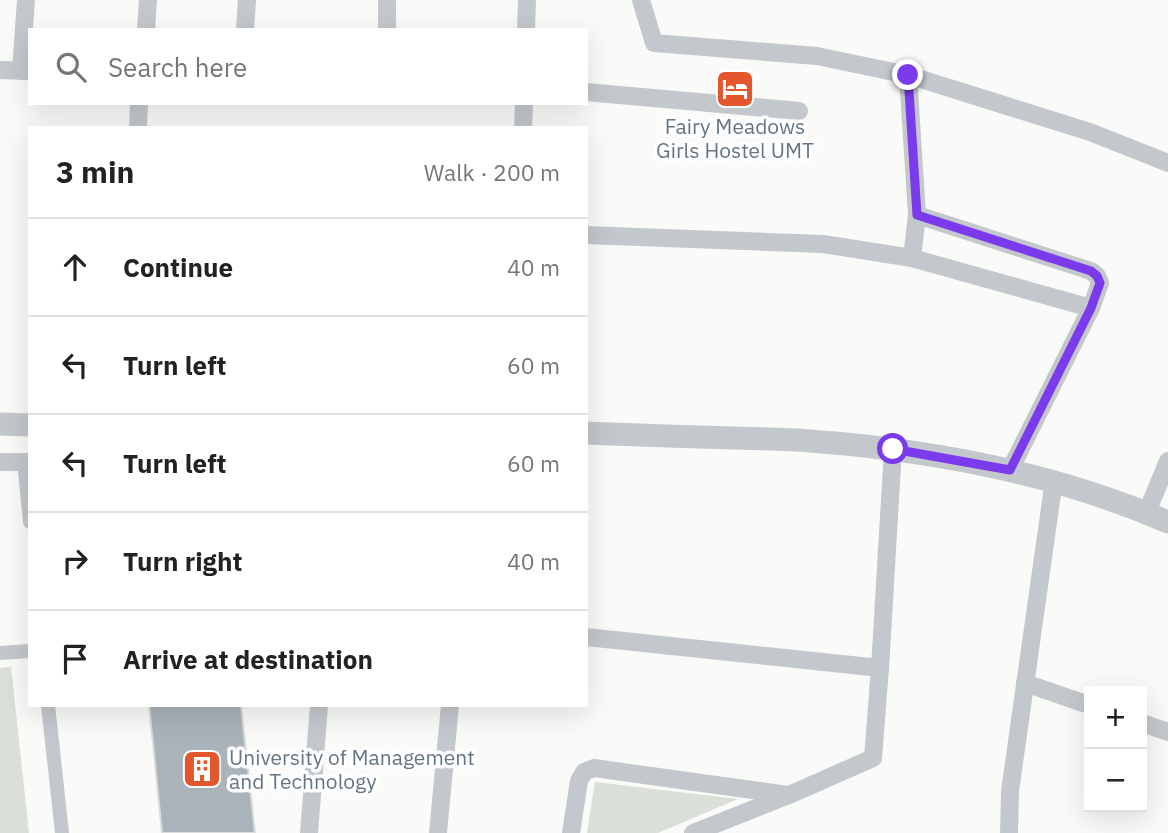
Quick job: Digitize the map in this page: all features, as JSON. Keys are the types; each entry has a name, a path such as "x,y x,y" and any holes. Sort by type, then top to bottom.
{"street":[{"path":"0,70 25,71 26,0"},
{"path":"146,28 148,0"},
{"path":"245,28 247,0"},
{"path":"387,0 387,28"},
{"path":"526,28 527,0"},
{"path":"641,0 654,43 817,56 908,75 1090,132 1168,163"},
{"path":"908,75 917,215 912,258"},
{"path":"588,92 734,105"},
{"path":"138,126 139,105"},
{"path":"523,126 524,105"},
{"path":"917,215 1091,271 1100,283 1091,308 1010,470"},
{"path":"588,235 823,244 912,258 1091,308"},
{"path":"0,424 28,425"},
{"path":"588,433 809,441 893,449 1054,480 1147,512 1168,522"},
{"path":"693,833 873,758 893,449"},
{"path":"1147,512 1168,461"},
{"path":"0,462 27,462 28,482"},
{"path":"1009,833 1010,791 1054,480"},
{"path":"588,637 880,668"},
{"path":"0,653 28,650"},
{"path":"1025,683 1084,703"},
{"path":"48,707 62,833"},
{"path":"309,833 319,707"},
{"path":"438,833 450,707"},
{"path":"1147,725 1168,732"},
{"path":"571,833 579,781 584,772 594,768 789,795"}],"shaded area":[{"path":"11,667 29,833 0,833 0,668"},
{"path":"595,782 738,799 658,833 587,833"}],"building":[{"name":"University of Management and Technology","path":"149,707 241,707 255,833 162,833"}],"place":[{"name":"Fairy Meadows Girls Hostel UMT","path":"735,89"},
{"name":"University of Management and Technology","path":"202,769"}],"route":[{"path":"893,449 1010,470 1091,308 1100,283 1091,271 917,215 908,75"}]}
